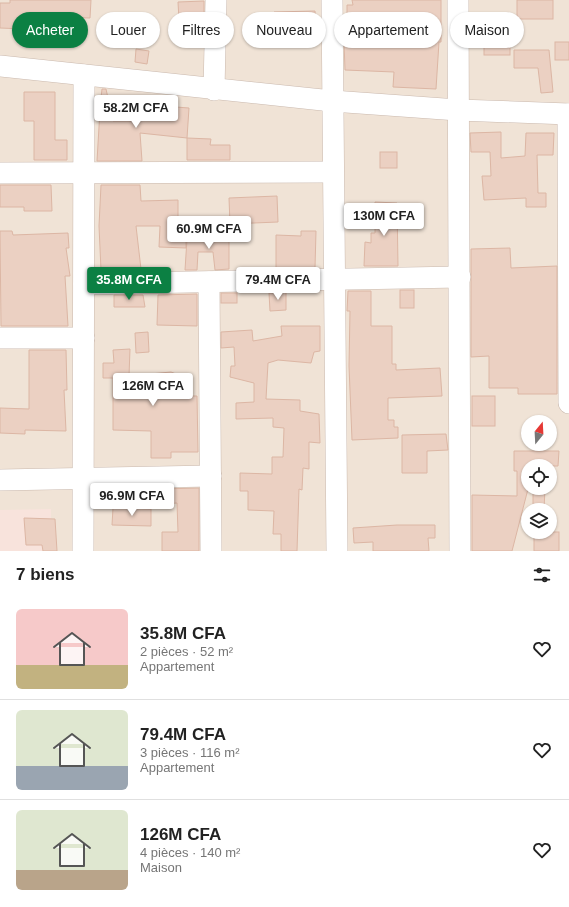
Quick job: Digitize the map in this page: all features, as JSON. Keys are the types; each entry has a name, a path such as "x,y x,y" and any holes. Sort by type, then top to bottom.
{"street":[{"path":"214,90 216,0"},
{"path":"332,0 332,172 336,551"},
{"path":"458,0 460,551"},
{"path":"0,66 214,90 332,101 458,110 568,114 569,403"},
{"path":"83,551 82,479 85,172 84,75"},
{"path":"0,173 332,172"},
{"path":"84,284 333,281 460,277"},
{"path":"208,282 211,551"},
{"path":"0,338 84,338"},
{"path":"0,480 211,476"}],"shaded area":[{"path":"0,0 569,0 569,551 0,551"},
{"path":"51,509 51,551 0,551 0,510"}],"building":[{"path":"10,0 91,0 90,18 88,18 88,12 12,12 12,28 0,28 0,3 10,3"},
{"path":"352,0 441,0 441,12 347,12 347,5 353,5"},
{"path":"517,0 553,0 553,19 524,19 524,12 517,12"},
{"path":"204,1 204,12 179,12 178,2"},
{"path":"315,11 315,12 274,12"},
{"path":"555,42 569,42 569,60 555,60"},
{"path":"344,48 439,48 436,89 393,87 394,72 345,70"},
{"path":"484,48 510,48 510,55 484,55"},
{"path":"136,49 149,51 147,64 135,62"},
{"path":"514,50 549,50 553,92 541,93 538,68 514,68"},
{"path":"102,89 106,89 113,121 135,121 136,104 189,108 187,138 140,133 142,161 97,161 100,110 96,110 96,107 97,97 101,98"},
{"path":"24,92 55,92 55,140 67,140 67,160 34,160 34,121 24,121"},
{"path":"501,132 501,158 525,156 526,133 554,133 553,155 537,155 538,193 546,193 546,207 526,207 526,198 484,200 482,176 491,176 490,152 471,152 470,133"},
{"path":"187,138 211,139 210,145 230,145 230,160 187,160"},
{"path":"380,152 397,152 397,168 380,168"},
{"path":"0,185 51,185 52,211 24,211 24,207 0,207"},
{"path":"101,185 140,185 141,201 178,200 178,231 186,231 186,248 159,247 160,226 136,226 141,269 101,270 99,226"},
{"path":"277,196 278,222 230,224 229,198"},
{"path":"375,202 397,203 398,266 364,266 365,242 371,243 371,233 375,233"},
{"path":"213,230 229,230 229,269 215,270 213,252 198,252 197,270 185,270 187,239 213,239"},
{"path":"0,231 12,231 13,235 68,233 69,248 66,248 70,276 65,276 68,326 1,326"},
{"path":"301,231 316,231 315,268 276,268 276,235 301,236"},
{"path":"510,248 511,268 557,266 557,394 518,394 518,388 489,388 489,356 471,357 471,249"},
{"path":"400,290 414,290 414,308 400,308"},
{"path":"348,291 371,291 371,326 392,326 392,364 396,364 396,370 440,368 442,396 388,398 388,420 394,420 394,427 398,427 398,438 352,440 349,366 350,311 347,311"},
{"path":"286,292 286,310 270,311 269,293"},
{"path":"221,293 237,293 237,303 221,303"},
{"path":"197,294 197,326 157,325 158,295"},
{"path":"114,295 143,295 145,307 114,307"},
{"path":"281,326 320,326 320,351 314,352 311,363 278,360 268,363 266,399 300,400 300,411 319,414 320,443 309,442 309,469 303,468 302,490 299,489 297,551 281,551 281,534 273,534 274,511 248,510 248,491 240,491 240,473 272,474 272,457 283,457 284,428 273,427 273,418 236,419 236,403 254,402 254,383 230,377 231,366 235,366 234,347 221,348 221,332 252,330 253,341 282,336"},
{"path":"148,332 149,352 136,353 135,333"},
{"path":"130,349 129,376 171,372 176,374 177,383 184,383 186,393 190,393 190,396 197,396 198,452 171,452 171,458 151,458 151,431 113,430 113,378 103,378 103,363 114,363 113,350"},
{"path":"29,350 66,350 67,390 64,390 66,431 25,430 25,434 0,433 0,408 29,409"},
{"path":"472,396 495,396 495,426 472,426"},
{"path":"446,434 448,450 427,451 427,473 402,473 402,435"},
{"path":"514,451 559,451 558,466 557,459 521,459 521,495 526,495 524,503 521,503 521,516 512,551 472,551 472,495 517,496 517,471 514,471"},
{"path":"199,488 199,551 162,551 162,532 178,532 177,503 162,504 161,489"},
{"path":"533,495 545,495 544,503 533,503"},
{"path":"113,508 151,509 151,526 112,525"},
{"path":"24,518 55,519 57,551 43,551 42,545 26,545"},
{"path":"397,525 435,525 435,538 428,538 429,551 373,551 373,542 354,543 353,528"},
{"path":"557,532 559,532 559,551 534,551 534,539 557,539"}]}
